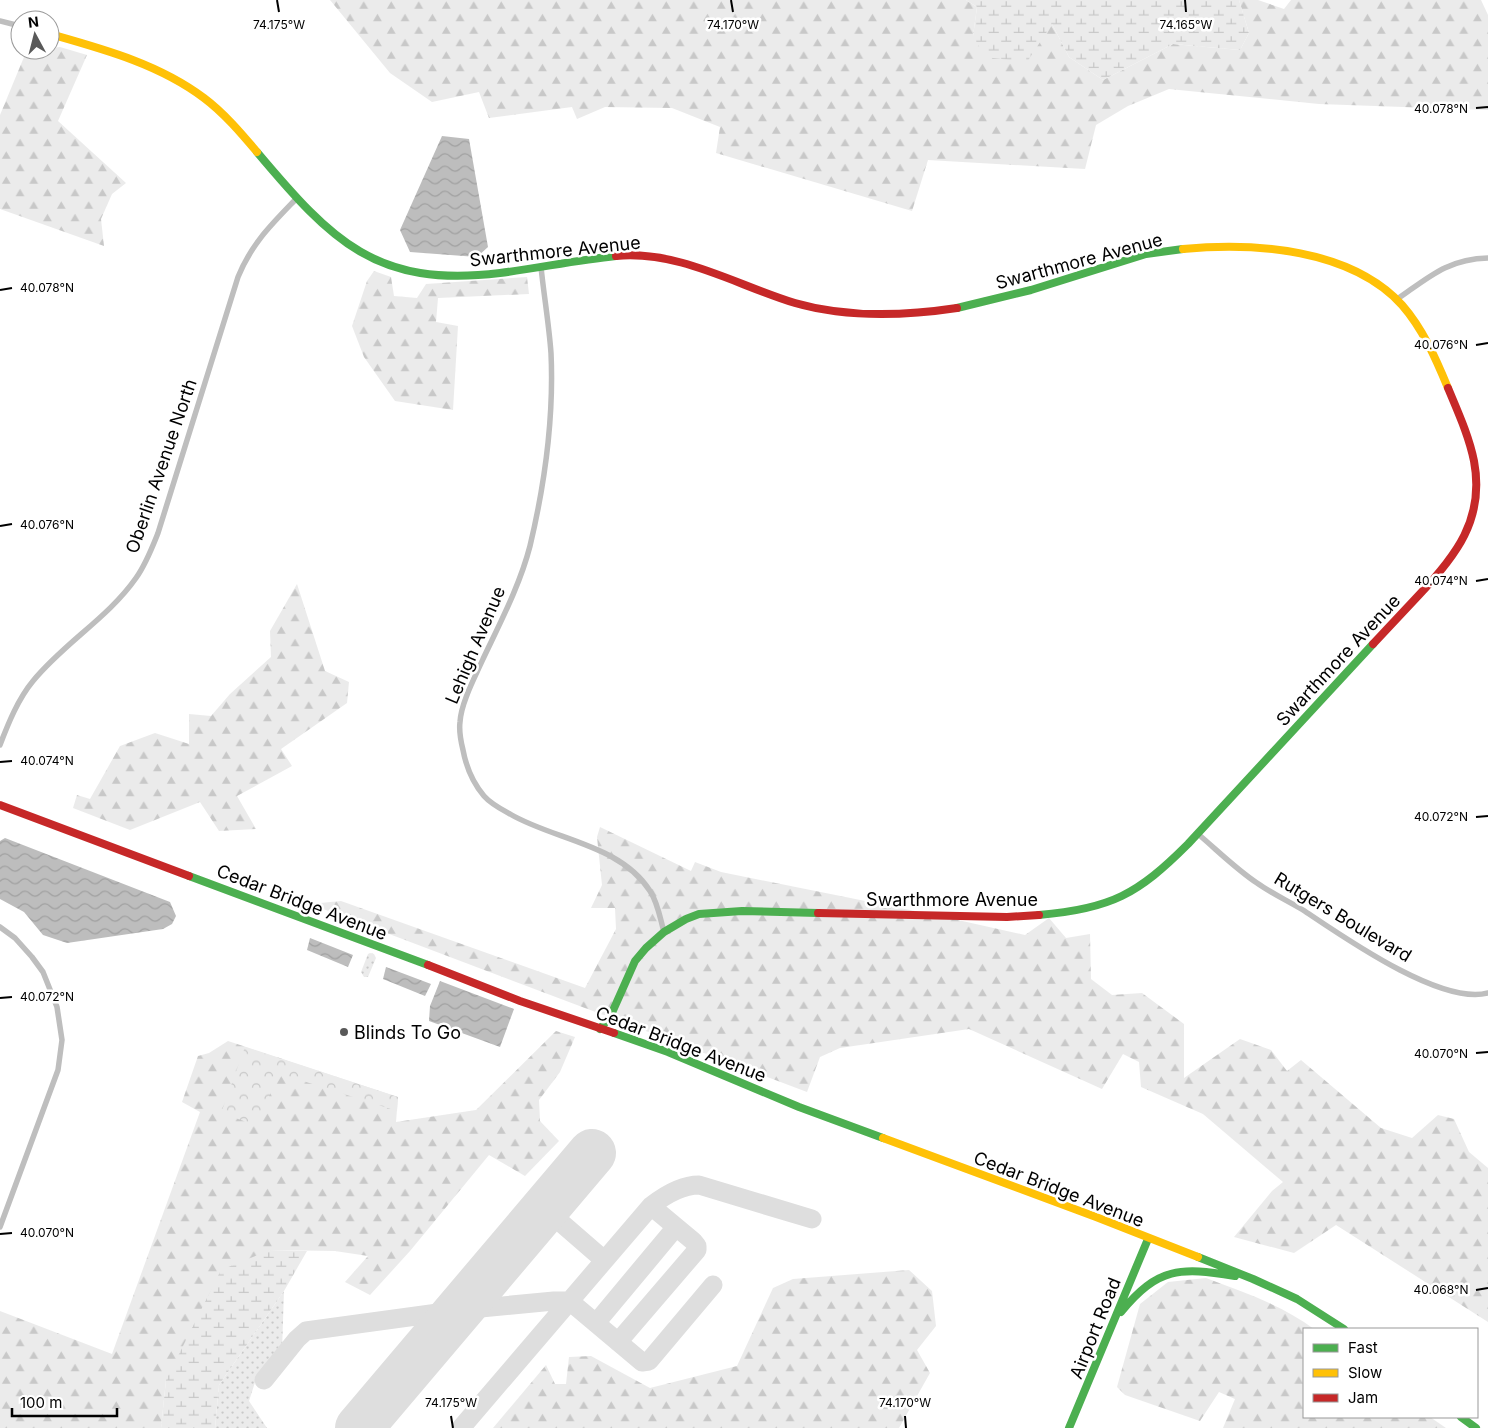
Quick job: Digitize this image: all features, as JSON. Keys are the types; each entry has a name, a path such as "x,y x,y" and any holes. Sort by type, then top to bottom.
{"street":[{"name":"Swarthmore Avenue","path":"60,37 142,62 184,84 207,100 229,120 296,199 326,229 381,263 417,274 434,276 471,275 631,255 652,256 690,266 800,304 858,314 906,314 949,310 978,304 1147,254 1206,246 1223,246 1302,254 1352,269 1383,288 1408,312 1430,349 1438,364 1471,446 1477,484 1468,529 1458,549 1438,574 1174,860 1124,896 1102,904 1067,911 1008,917 742,911 699,914 664,932 646,948 635,961 611,1015 600,1029"},
{"name":"Oberlin Avenue North","path":"0,745 23,694 32,682 44,668 100,618 119,598 136,578 147,560 158,533 238,277 253,246 296,199"},
{"path":"1396,300 1441,269 1457,262 1474,258 1488,258"},
{"name":"Lehigh Avenue","path":"541,267 551,353 550,417 544,475 529,547 520,574 506,611 464,704 460,722 462,748 473,778 484,796 496,807 520,820 614,858 641,878 651,891 658,906 664,932"},
{"name":"Cedar Bridge Avenue","path":"0,805 520,1001 668,1052 808,1110 1088,1214 1253,1279 1297,1299 1342,1328"},
{"name":"Rutgers Boulevard","path":"1198,834 1256,883 1406,974 1457,993 1483,995 1488,993"},
{"path":"0,927 15,938 32,956 43,972 57,1007 62,1040 58,1070 0,1227"},
{"name":"Airport Road","path":"1069,1428 1110,1326 1148,1239"},
{"path":"1110,1326 1132,1296 1164,1274 1192,1270 1253,1279"},
{"path":"1462,1418 1476,1428"}],"green space":[{"path":"330,0 966,0 977,7 973,36 1052,24 1069,57 1103,80 1173,44 1240,50 1249,33 1239,0 1258,0 1284,9 1291,0 1481,0 1488,15 1488,110 1319,104 1169,89 1128,106 1096,125 1085,169 928,160 912,211 716,153 720,127 672,108 605,107 577,119 572,107 489,118 479,92 432,102 390,73"},
{"path":"966,0 1239,0 1249,33 1240,50 1173,44 1103,80 1069,57 1052,24 1027,62 985,57 973,36 977,7"},
{"path":"60,47 87,55 58,121 126,183 112,194 101,219 104,246 0,209 0,115 23,60 60,60"},
{"path":"374,271 391,277 394,296 417,298 426,284 527,277 529,294 438,298 436,322 458,326 453,410 395,401 364,357 352,326 367,281"},
{"path":"297,584 325,671 349,682 347,703 281,749 292,766 237,796 256,829 219,831 200,802 130,830 73,808 77,795 90,799 120,746 155,733 189,744 189,714 211,716 230,694 271,657 270,631"},
{"path":"600,827 691,871 695,862 721,872 1025,935 1049,918 1066,938 1090,934 1091,979 1112,995 1142,993 1184,1024 1184,1078 1240,1039 1271,1050 1287,1071 1301,1060 1381,1128 1412,1138 1438,1115 1454,1119 1469,1152 1488,1168 1488,1322 1336,1225 1294,1253 1234,1237 1272,1191 1283,1182 1203,1114 1141,1087 1139,1062 1123,1054 1102,1089 969,1029 840,1048 820,1057 807,1092 310,904 341,901 585,988 616,929 615,908 591,908 602,885 597,837"},
{"path":"370,953 374,954 376,958 368,977 364,977 361,972"},
{"path":"556,1031 575,1037 560,1072 539,1100 540,1121 559,1141 525,1176 489,1155 410,1251 370,1295 345,1282 368,1256 335,1251 270,1250 166,1380 161,1428 0,1428 0,1311 112,1354 200,1112 182,1102 198,1056 209,1053 228,1041 398,1097 396,1122 476,1110"},
{"path":"245,1047 398,1097 397,1111 278,1073 258,1126 221,1113"},
{"path":"270,1250 307,1251 284,1291 219,1385 215,1428 161,1428 166,1380 221,1270"},
{"path":"909,1270 932,1291 936,1326 917,1350 930,1373 899,1428 493,1428 546,1365 555,1384 566,1384 569,1357 591,1356 650,1388 737,1366 773,1288 793,1279"},
{"path":"1206,1278 1276,1306 1313,1328 1303,1328 1303,1418 1431,1418 1446,1428 1223,1428 1235,1399 1219,1392 1200,1421 1125,1395 1117,1387 1140,1304 1168,1282"},
{"path":"284,1291 282,1351 257,1376 249,1401 267,1428 215,1428 219,1385"}],"water":[{"path":"442,136 469,139 488,247 477,257 410,252 400,230"},
{"path":"5,838 170,902 176,916 172,924 163,929 67,943 43,935 24,912 0,899 0,841"},
{"path":"310,938 353,955 348,967 307,950"},
{"path":"386,967 431,984 425,996 383,979"},
{"path":"440,981 514,1009 500,1047 429,1021 430,1006"}],"taxiway":[{"path":"461,1428 651,1206 668,1195 692,1185 699,1185 812,1219"},
{"path":"618,1342 697,1250 697,1246 693,1241 651,1206"},
{"path":"540,1215 551,1214 604,1260"},
{"path":"596,1323 676,1227"},
{"path":"264,1380 297,1339 306,1331 460,1310 554,1301 568,1301 573,1304 642,1362 649,1361 713,1285"}],"runway":[{"path":"359,1428 592,1153"}],"traffic: fast":[{"path":"257,152 309,211 334,233 360,252 388,265 420,273 457,276 500,273 616,256"},
{"path":"957,308 1031,290 1146,254 1183,249"},
{"path":"1039,915 1064,912 1105,903 1138,887 1154,875 1188,844 1373,644"},
{"path":"189,876 428,965"},
{"path":"600,1029 611,1015 635,961 664,932 686,919 699,914 742,911 818,913"},
{"path":"614,1033 668,1052 799,1107 883,1138"},
{"path":"1069,1428 1148,1239"},
{"path":"1198,1257 1297,1299 1342,1328"},
{"path":"1121,1312 1147,1286 1159,1278 1171,1274 1199,1272 1235,1276"},
{"path":"1462,1418 1476,1428"}],"traffic: slow":[{"path":"60,37 130,59 187,86 218,110 257,152"},
{"path":"1183,249 1211,247 1270,249 1300,253 1329,261 1356,272 1381,286 1410,314 1439,366 1448,388"},
{"path":"883,1138 1198,1257"}],"traffic: jam":[{"path":"616,256 662,258 685,263 773,296 815,308 876,314 917,313 957,308"},
{"path":"1373,644 1444,566 1455,551 1471,519 1475,501 1476,482 1474,461 1466,433 1448,388"},
{"path":"0,805 189,876"},
{"path":"818,913 1007,917 1039,915"},
{"path":"428,965 520,1001 614,1033"}],"place":[{"name":"Blinds To Go","path":"344,1032"}]}
